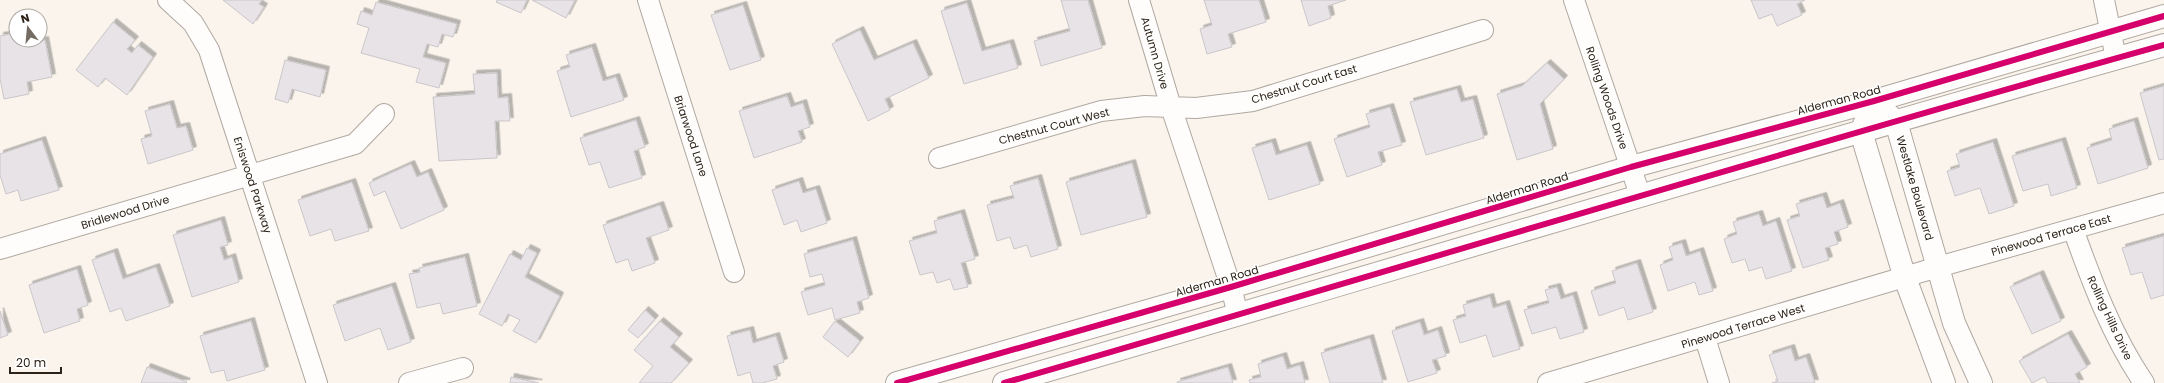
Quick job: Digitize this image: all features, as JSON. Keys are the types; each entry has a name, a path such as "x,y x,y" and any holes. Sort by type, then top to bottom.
{"main road":[{"name":"Alderman Road","path":"897,383 1231,287 1631,167 1874,101 2164,16"},
{"path":"1004,383 1640,195 2164,45"},
{"path":"1874,101 1861,132 1906,278 1944,383"},
{"name":"Westlake Boulevard","path":"1874,101 1896,122 1954,323 1981,383"}],"street":[{"name":"Eniswood Parkway","path":"168,0 193,23 209,50 317,383"},
{"name":"Briarwood Lane","path":"648,0 734,272"},
{"name":"Autumn Drive","path":"1139,0 1171,107"},
{"name":"Rolling Woods Drive","path":"1574,0 1640,195"},
{"path":"2104,0 2112,31 2116,58"},
{"name":"Chestnut Court East","path":"1171,107 1196,108 1253,101 1483,30"},
{"name":"Chestnut Court West","path":"939,158 1101,111 1145,106 1171,107"},
{"path":"1171,107 1231,287 1238,315"},
{"name":"Bridlewood Drive","path":"0,249 249,174 355,144 384,114"},
{"name":"Pinewood Terrace East","path":"1938,267 2164,203"},
{"name":"Rolling Hills Drive","path":"2073,229 2095,290 2134,369 2144,383"},
{"name":"Pinewood Terrace West","path":"1548,383 1705,338 1938,267"},
{"path":"1705,338 1719,383"},
{"path":"409,383 463,368"}],"building":[{"path":"223,0 262,0 259,4 264,7 253,24"},
{"path":"497,0 527,0 521,13 496,2"},
{"path":"532,0 575,0 566,18"},
{"path":"1061,0 1088,0 1102,48 1041,66 1034,41 1070,31"},
{"path":"1204,0 1259,0 1266,22 1228,34 1232,47 1207,54 1200,29 1212,25"},
{"path":"1301,0 1346,0 1328,6 1331,18 1309,26"},
{"path":"1751,0 1805,0 1797,4 1802,15 1777,26 1772,14 1759,19"},
{"path":"376,2 457,24 453,37 442,34 438,47 427,44 423,57 446,63 439,88 416,82 420,69 361,53 369,28 357,24 361,11 372,15"},
{"path":"967,3 982,51 1010,43 1018,68 964,84 941,11"},
{"path":"743,5 761,60 730,70 711,15"},
{"path":"113,22 135,40 127,49 132,53 138,45 153,57 127,95 105,78 98,87 76,70"},
{"path":"860,30 874,60 913,43 929,78 885,99 890,110 868,121 832,44"},
{"path":"8,34 8,48 47,48 52,77 27,82 29,94 4,99 0,78 0,36"},
{"path":"592,47 603,81 616,77 624,100 571,117 557,71 570,67 566,55"},
{"path":"285,60 326,70 320,97 292,89 288,103 275,99"},
{"path":"1547,63 1564,79 1540,104 1553,149 1517,160 1497,94 1522,86"},
{"path":"497,73 498,98 508,97 510,121 495,121 497,158 439,161 433,97 475,94 473,74"},
{"path":"2164,86 2164,159 2159,160 2140,93"},
{"path":"1457,89 1461,102 1473,99 1484,138 1426,155 1410,102"},
{"path":"787,96 791,107 803,103 810,127 798,131 802,142 754,158 739,111"},
{"path":"170,104 177,128 186,126 193,150 148,164 141,139 152,136 145,111"},
{"path":"1390,107 1402,145 1378,152 1382,165 1347,177 1334,139 1370,127 1366,114"},
{"path":"636,120 645,147 634,151 642,178 609,188 600,162 589,165 580,138"},
{"path":"2134,121 2148,168 2098,184 2087,148 2112,140 2109,129"},
{"path":"42,140 59,190 21,201 18,190 6,194 0,175 0,154"},
{"path":"2062,141 2077,188 2051,196 2048,184 2023,191 2012,156"},
{"path":"1272,142 1276,155 1307,145 1320,184 1269,200 1252,148"},
{"path":"1993,142 2014,206 1989,214 1980,188 1955,196 1947,171 1960,167 1956,154"},
{"path":"1132,163 1147,217 1081,235 1066,182"},
{"path":"411,164 417,177 428,172 444,210 401,229 385,191 374,196 369,183"},
{"path":"1038,178 1058,249 1031,257 1027,245 1014,249 1010,237 997,241 987,205 1014,198 1010,186"},
{"path":"799,181 803,193 816,189 827,223 801,232 797,220 784,225 772,190"},
{"path":"352,182 369,231 335,241 331,229 310,236 298,200"},
{"path":"1823,196 1827,208 1840,203 1848,227 1834,232 1838,244 1825,248 1829,260 1803,268 1787,220 1800,216 1796,204"},
{"path":"660,205 669,230 646,238 655,263 632,271 628,259 616,263 603,225"},
{"path":"961,213 975,259 961,263 968,287 954,290 950,279 937,283 933,272 920,275 909,241 937,233 934,221"},
{"path":"1759,214 1763,226 1776,221 1792,271 1766,279 1762,267 1749,271 1745,259 1732,263 1724,239 1737,234 1733,222"},
{"path":"221,220 228,245 220,247 224,260 232,257 239,282 192,297 173,235"},
{"path":"2164,236 2164,295 2151,299 2142,272 2131,275 2122,248"},
{"path":"853,240 869,298 857,302 860,313 835,320 832,308 808,315 801,292 825,285 822,274 810,277 804,254"},
{"path":"1682,243 1686,256 1700,251 1713,291 1699,295 1695,282 1668,291 1660,265 1673,260 1669,247"},
{"path":"527,248 537,253 525,277 560,296 536,343 513,331 520,320 508,314 502,326 479,314 510,254 521,260"},
{"path":"114,252 123,279 156,267 170,306 126,321 121,308 110,312 92,260"},
{"path":"465,257 477,306 443,314 440,303 417,308 409,274 420,272 419,268"},
{"path":"1637,263 1653,312 1628,320 1624,307 1599,316 1591,291 1616,283 1612,271"},
{"path":"77,269 88,305 77,309 80,321 44,333 29,285"},
{"path":"2040,274 2061,321 2032,334 2010,287"},
{"path":"392,286 411,342 388,350 380,328 345,341 333,305"},
{"path":"1557,287 1561,299 1573,295 1584,332 1560,339 1556,327 1532,334 1524,310 1549,303 1545,290"},
{"path":"1490,297 1493,308 1506,304 1520,349 1493,357 1486,335 1460,343 1453,320 1466,316 1463,305"},
{"path":"645,310 655,319 638,338 628,330"},
{"path":"0,311 8,335 0,338"},
{"path":"251,321 265,370 227,381 224,370 211,373 200,336"},
{"path":"660,321 679,337 670,347 689,363 671,383 639,383 653,366 634,350"},
{"path":"835,321 860,341 848,357 823,337"},
{"path":"1420,322 1424,335 1438,330 1446,356 1432,360 1437,373 1408,382 1392,331"},
{"path":"750,330 753,343 776,336 784,362 773,366 777,379 762,383 753,383 750,372 738,376 727,336"},
{"path":"2068,334 2087,367 2075,374 2080,383 2048,383 2044,377 2032,383 2019,361"},
{"path":"1370,338 1383,383 1330,383 1321,353"},
{"path":"1791,348 1795,361 1806,357 1815,383 1772,383 1778,381 1769,355"},
{"path":"1283,356 1287,369 1300,365 1305,383 1250,383 1249,380 1261,377 1258,364"},
{"path":"147,367 187,382 141,383"},
{"path":"1228,367 1233,383 1177,383 1177,382"},
{"path":"511,377 539,383 510,383"}],"cycle path":[{"path":"897,383 1231,287 1631,167 1874,101 2164,16"},
{"path":"1004,383 1873,128 2164,45"}]}
